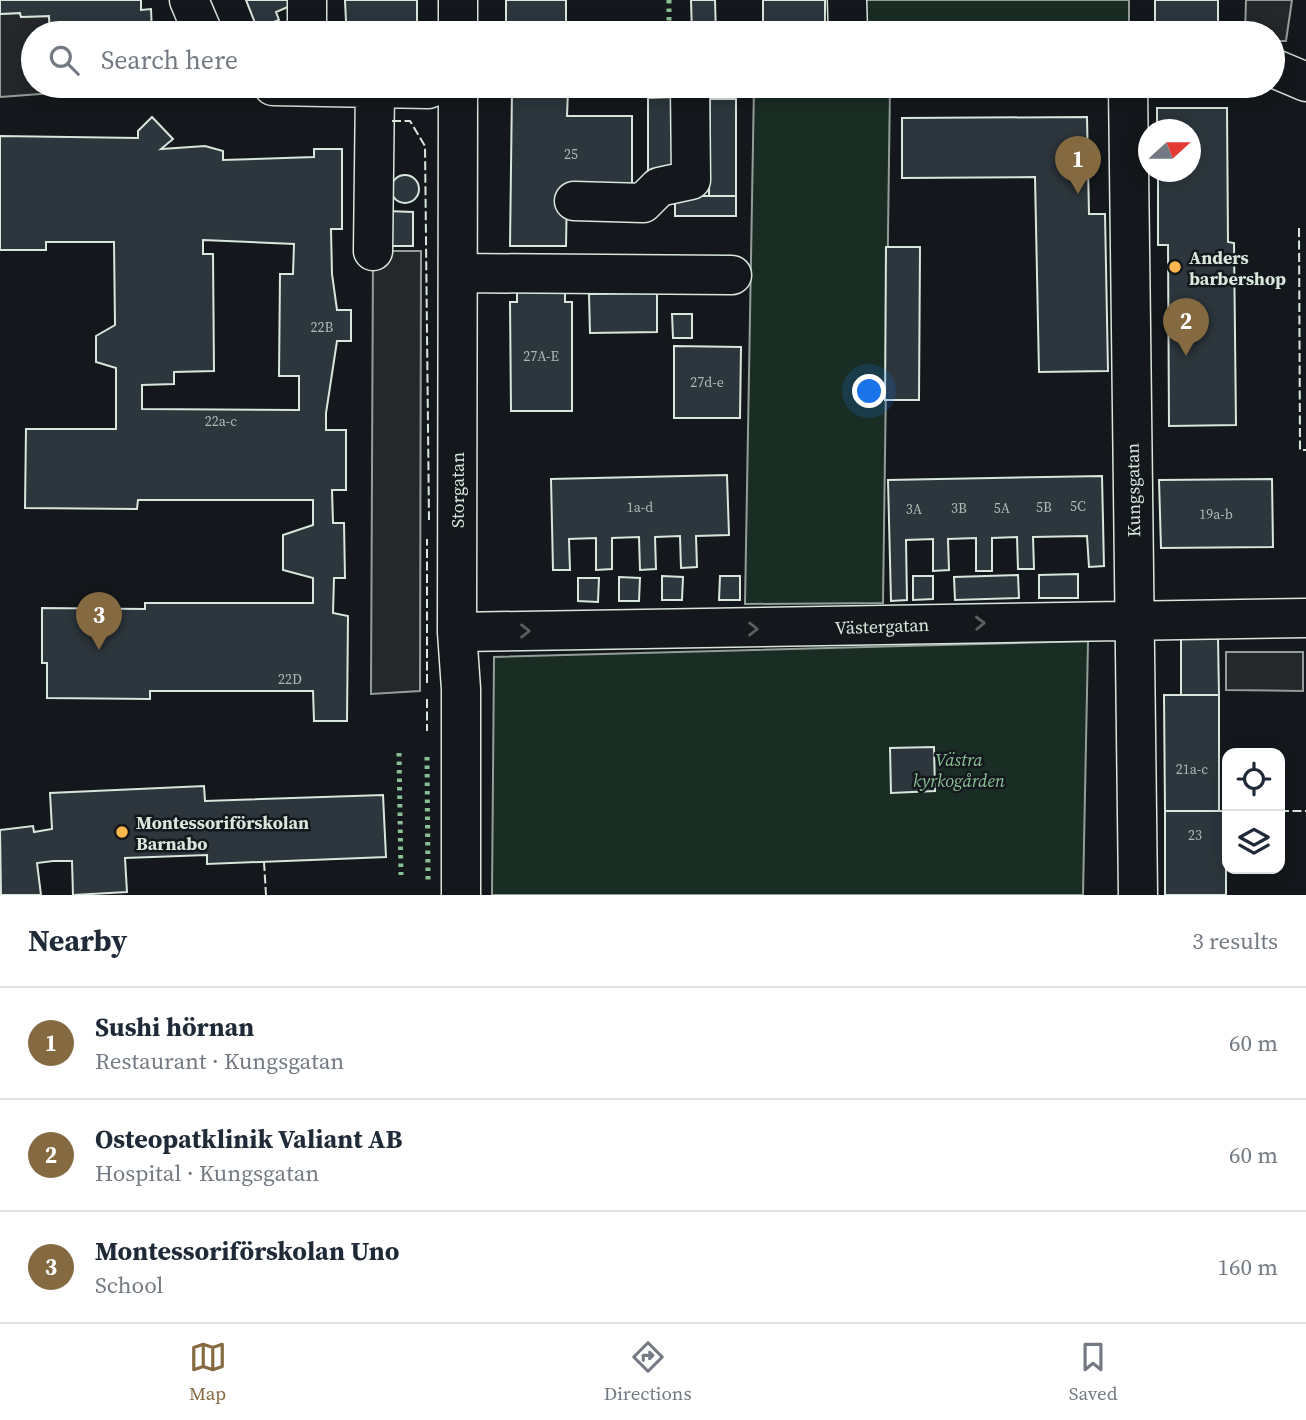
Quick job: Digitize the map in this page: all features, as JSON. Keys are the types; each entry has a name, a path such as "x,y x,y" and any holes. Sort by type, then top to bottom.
{"street":[{"path":"189,0 198,21"},
{"path":"307,0 307,21"},
{"path":"458,0 458,21"},
{"path":"848,0 848,21"},
{"path":"1285,73 1306,82"},
{"path":"373,251 374,98"},
{"name":"Storgatan","path":"458,98 457,632 461,689 461,895"},
{"path":"574,201 643,203 659,187 691,180 690,98"},
{"name":"Kungsgatan","path":"1128,98 1138,895"},
{"path":"458,273 732,275"},
{"name":"Västergatan","path":"457,632 784,629 1134,619 1306,618"}],"green space":[{"path":"850,0 1129,0 1129,21 851,21"},
{"path":"754,98 890,98 883,603 745,604"},
{"name":"Västra kyrkogården","path":"1088,641 1083,895 492,895 494,657"}],"shaded area":[{"path":"1246,0 1292,0 1286,41 1285,21 1245,21"},
{"path":"20,13 21,17 49,16 49,21 21,21 21,95 0,97 0,14"},
{"path":"373,251 421,251 420,691 371,694"},
{"path":"1226,652 1303,652 1303,691 1226,690"}],"building":[{"path":"0,0 141,0 141,10 151,9 152,21 49,21 49,16 21,17 20,13 0,14"},
{"path":"246,0 293,0 295,4 276,12 279,20 254,21"},
{"path":"345,0 417,0 417,21 346,21"},
{"path":"506,0 566,0 566,21 506,21"},
{"path":"691,0 715,0 716,21 692,21"},
{"path":"763,0 825,0 825,21 763,21"},
{"path":"1155,0 1218,0 1218,21 1155,21"},
{"path":"512,98 568,98 567,116 632,116 632,193 567,192 566,246 510,246"},
{"path":"648,98 674,98 675,175 648,175"},
{"path":"710,99 736,99 736,196 709,196"},
{"path":"1157,108 1227,108 1228,242 1234,243 1236,425 1169,426 1168,245 1158,245 1158,182 1201,182 1201,119 1157,119"},
{"path":"152,117 173,139 161,149 205,146 223,151 223,160 314,157 314,149 342,149 342,229 331,229 332,274 337,310 351,310 351,341 337,341 326,430 346,430 346,490 332,490 333,523 344,523 345,578 334,578 333,613 348,616 347,721 314,721 313,691 150,691 150,699 47,698 47,663 42,663 42,608 145,609 145,603 313,603 313,578 283,570 283,535 313,525 313,500 138,500 137,509 25,508 26,429 116,429 116,368 96,362 96,336 115,325 114,242 46,242 46,250 0,250 0,136 138,138 138,131","holes":["203,240 294,244 293,274 280,274 279,376 299,376 299,410 142,409 142,385 174,384 174,372 214,371 213,254 203,254"]},
{"path":"1087,117 1089,214 1105,214 1108,371 1039,372 1035,177 902,178 902,118"},
{"path":"405,175 415,179 419,189 415,199 405,203 395,199 391,189 395,179"},
{"path":"675,196 736,196 736,216 675,216"},
{"path":"387,211 413,212 413,246 387,246"},
{"path":"886,247 920,247 919,400 885,400"},
{"path":"517,289 565,289 565,302 572,302 572,411 511,411 510,302 517,302"},
{"path":"657,293 657,332 590,333 589,294"},
{"path":"672,314 692,314 692,338 673,338"},
{"path":"674,346 741,347 740,418 674,418"},
{"path":"727,475 729,535 696,536 697,567 681,568 680,536 655,537 656,569 640,570 639,537 612,538 612,569 596,570 596,538 569,539 570,570 553,570 551,479"},
{"path":"1102,476 1104,566 1089,567 1087,536 1033,537 1034,569 1018,569 1017,537 992,538 992,571 976,571 976,538 948,539 949,570 933,571 933,539 906,540 907,600 891,601 888,480"},
{"path":"1272,479 1273,547 1161,548 1159,480"},
{"path":"1078,574 1078,598 1039,598 1039,575"},
{"path":"1018,575 1019,598 955,600 954,577"},
{"path":"662,576 683,577 682,600 662,600"},
{"path":"720,576 740,576 740,600 719,600"},
{"path":"913,576 933,576 933,599 913,600"},
{"path":"619,577 640,578 639,601 619,601"},
{"path":"578,578 599,578 598,602 578,601"},
{"path":"1218,638 1219,695 1181,695 1181,639"},
{"path":"1164,695 1219,695 1219,811 1165,811"},
{"path":"934,747 935,791 891,793 890,748"},
{"path":"204,786 205,801 383,795 386,857 207,864 207,855 125,858 127,892 73,895 72,861 53,861 37,863 41,895 1,895 0,830 33,826 34,832 52,829 50,793"},
{"path":"1165,811 1222,811 1222,874 1226,874 1226,895 1165,895"}],"hedge":[{"path":"669,0 669,21"},
{"path":"399,753 401,875"},
{"path":"427,757 428,880"}],"fence":[{"path":"392,121 410,121 425,146 429,520"},
{"path":"1299,228 1300,450 1306,450"},
{"path":"427,539 427,683"},
{"path":"427,699 427,731"},
{"path":"1285,811 1306,811"},
{"path":"264,862 266,895"}],"place":[{"name":"Sushi hörnan","path":"1078,194"},
{"name":"Anders barbershop","path":"1175,267"},
{"name":"Osteopatklinik Valiant AB","path":"1186,356"},
{"name":"Montessoriförskolan Uno","path":"99,650"},
{"name":"Montessoriförskolan Barnabo","path":"122,832"}]}
